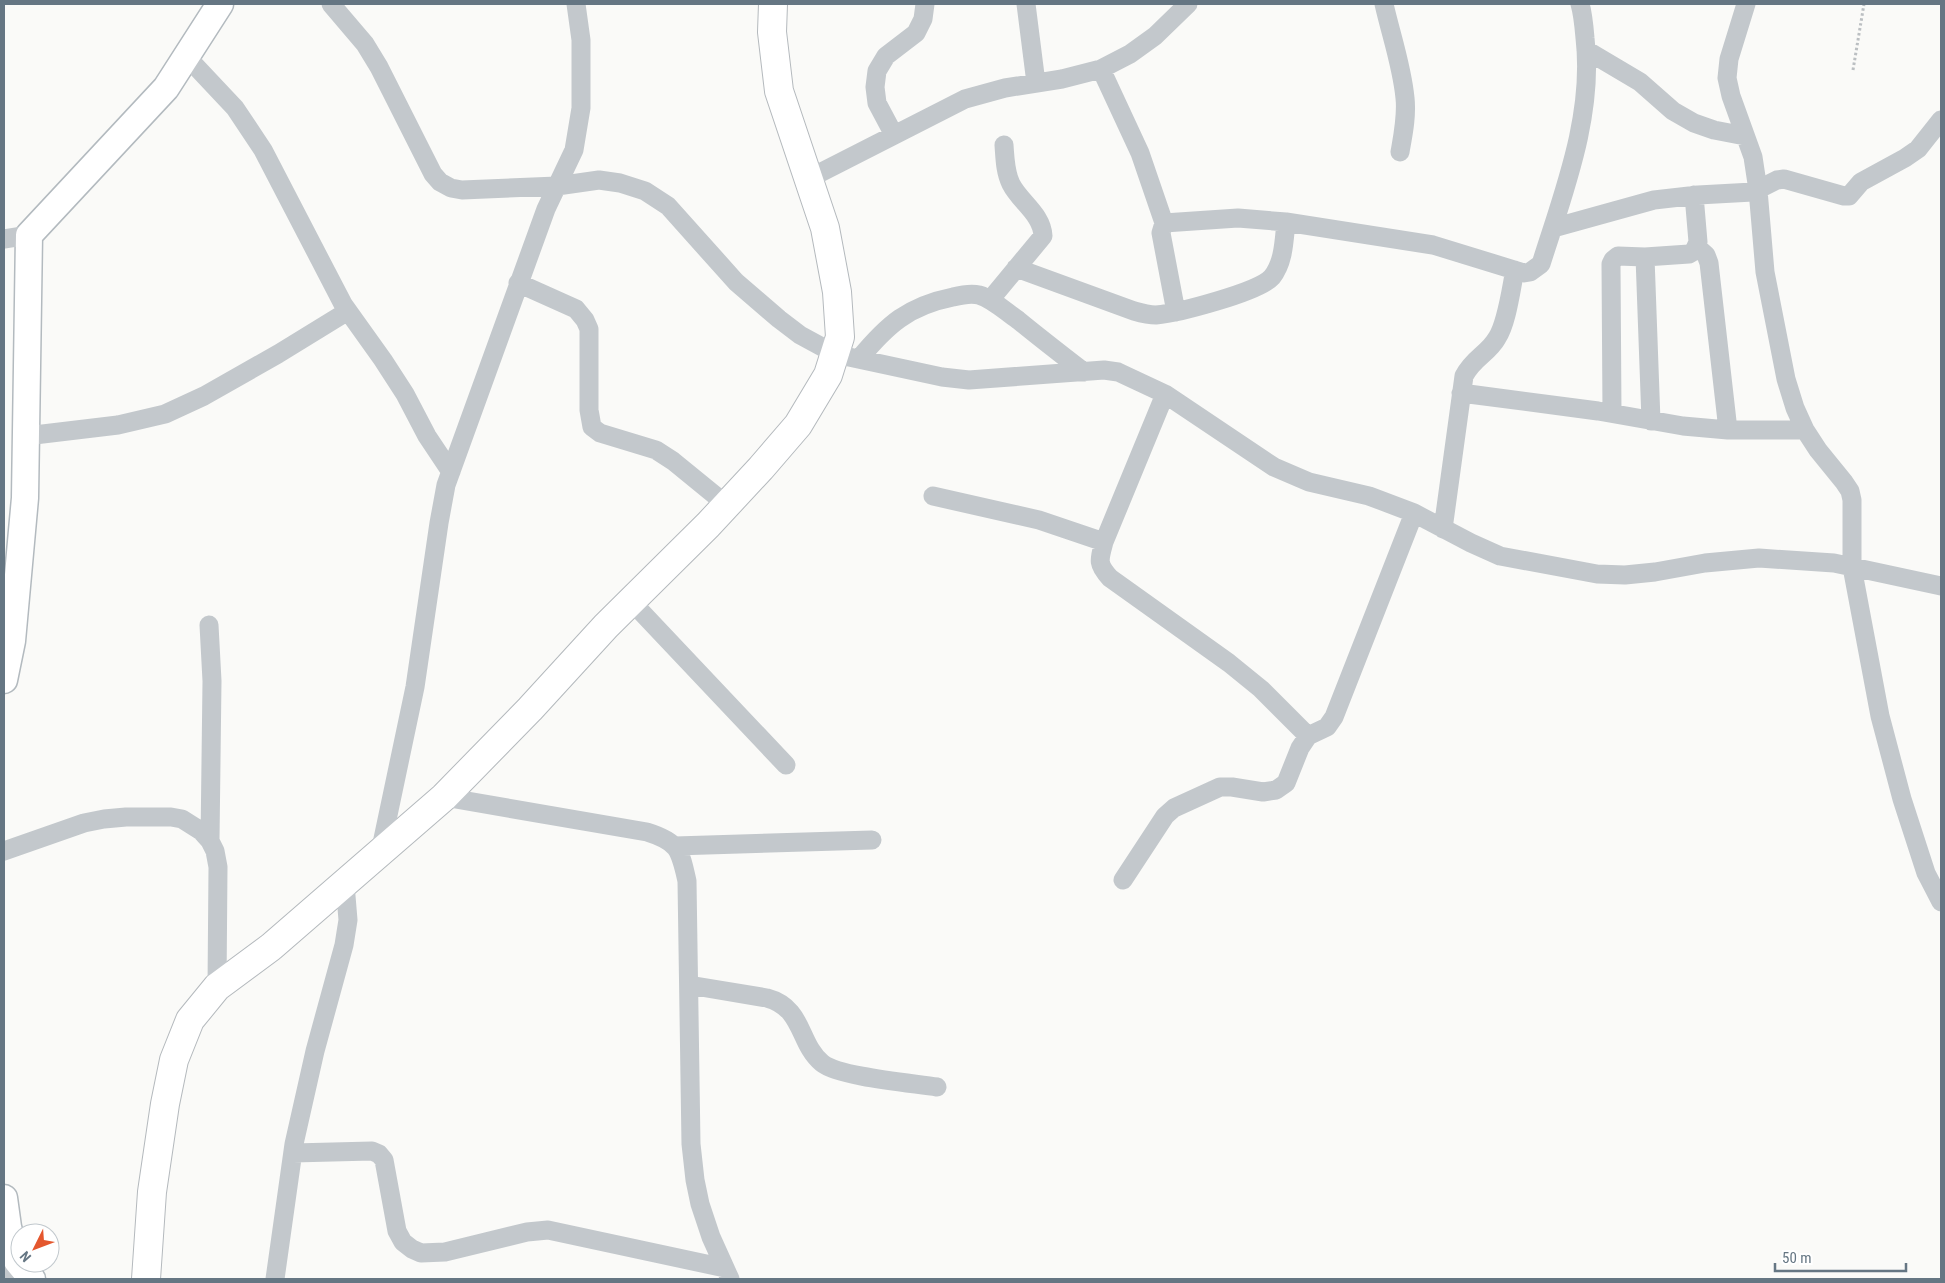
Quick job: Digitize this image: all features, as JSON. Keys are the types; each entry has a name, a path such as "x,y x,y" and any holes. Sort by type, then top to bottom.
{"highway":[{"path":"146,1279 152,1192 165,1104 174,1060 190,1020 217,987 271,947 444,797 728,504 798,425 828,375 847,357 840,337 837,292 825,228 779,91 772,32 773,4"}],"main road":[{"path":"4,680 12,641 10,592 25,498 26,436 16,237 166,88 220,4"},
{"path":"4,1198 12,1275"}],"street":[{"path":"331,4 360,37 374,59 433,174 440,182 451,188 462,190 557,186 600,180 645,190 656,197 687,226 736,282 800,335 847,357 942,377 969,380 1104,370 1118,372 1165,394 1274,467 1309,482 1369,496 1414,513 1500,556 1597,574 1625,575 1705,563 1759,558 1834,563 1941,586"},
{"path":"380,853 415,687 446,485 546,209 574,150 581,108 581,40 576,4"},
{"path":"894,135 877,103 874,87 877,72 886,56 916,33 924,19 925,4"},
{"path":"1026,4 1036,83"},
{"path":"808,179 965,98 1005,88 1062,79 1101,69 1130,54 1155,36 1188,4"},
{"path":"1384,4 1406,100 1405,123 1400,152"},
{"path":"1164,223 1238,218 1286,222 1433,245 1516,270 1530,272 1537,269 1541,264 1579,138 1587,78 1586,50 1580,4"},
{"path":"1746,4 1729,59 1727,78 1730,96 1753,157 1767,282 1786,379 1795,408 1805,430 1850,491 1852,500 1852,567 1880,716 1894,772 1926,873 1941,902"},
{"path":"1586,50 1640,82 1673,111 1694,123 1714,130 1745,136"},
{"path":"187,57 234,108 263,150 348,311 384,360 405,394 427,436 451,472"},
{"path":"1101,69 1140,153 1164,223 1161,233 1176,312"},
{"path":"1552,228 1654,200 1694,195 1746,193 1784,179 1849,196 1861,182 1918,149 1941,120"},
{"path":"990,300 1044,236 1043,228 1038,219 1010,183 1004,145"},
{"path":"1612,413 1611,264 1618,256 1689,254 1694,251 1698,242 1694,195"},
{"path":"1016,268 1134,311 1154,315 1176,312 1247,291 1260,286 1272,278 1279,266 1284,247 1286,222"},
{"path":"1697,247 1709,262 1728,430"},
{"path":"1645,256 1651,421"},
{"path":"1443,529 1464,376 1469,366 1497,338 1502,327 1516,270"},
{"path":"518,283 576,308 585,320 589,330 589,410 592,427 600,433 656,450 728,504"},
{"path":"847,357 904,315 927,304 965,295 979,295 990,300 1084,372"},
{"path":"26,436 118,425 165,414 204,396 348,311"},
{"path":"1461,393 1612,413 1682,426 1728,430 1805,430"},
{"path":"1165,394 1104,542 1099,559 1102,569 1110,578 1229,663 1261,689 1308,736"},
{"path":"933,496 1039,520 1104,542"},
{"path":"1123,880 1165,816 1174,808 1220,787 1263,792 1276,790 1286,783 1300,748 1308,736 1327,727 1334,717 1414,513"},
{"path":"632,601 786,765"},
{"path":"209,625 212,680 210,841"},
{"path":"444,797 647,832 665,838 675,846 682,858 687,881 692,1144 695,1180 711,1237 727,1273"},
{"path":"4,852 84,823 126,817 182,819 201,831 216,851 218,868 217,987"},
{"path":"675,846 872,840"},
{"path":"275,1279 293,1153 315,1052 344,945 348,920 344,884"},
{"path":"689,985 780,1001 798,1023 815,1056 833,1069 937,1087"},
{"path":"293,1153 372,1151 379,1154 384,1160 397,1231 404,1242 412,1249 421,1253 445,1252 527,1232 548,1230 727,1273"}],"path":[{"path":"1853,70 1864,4"}]}
